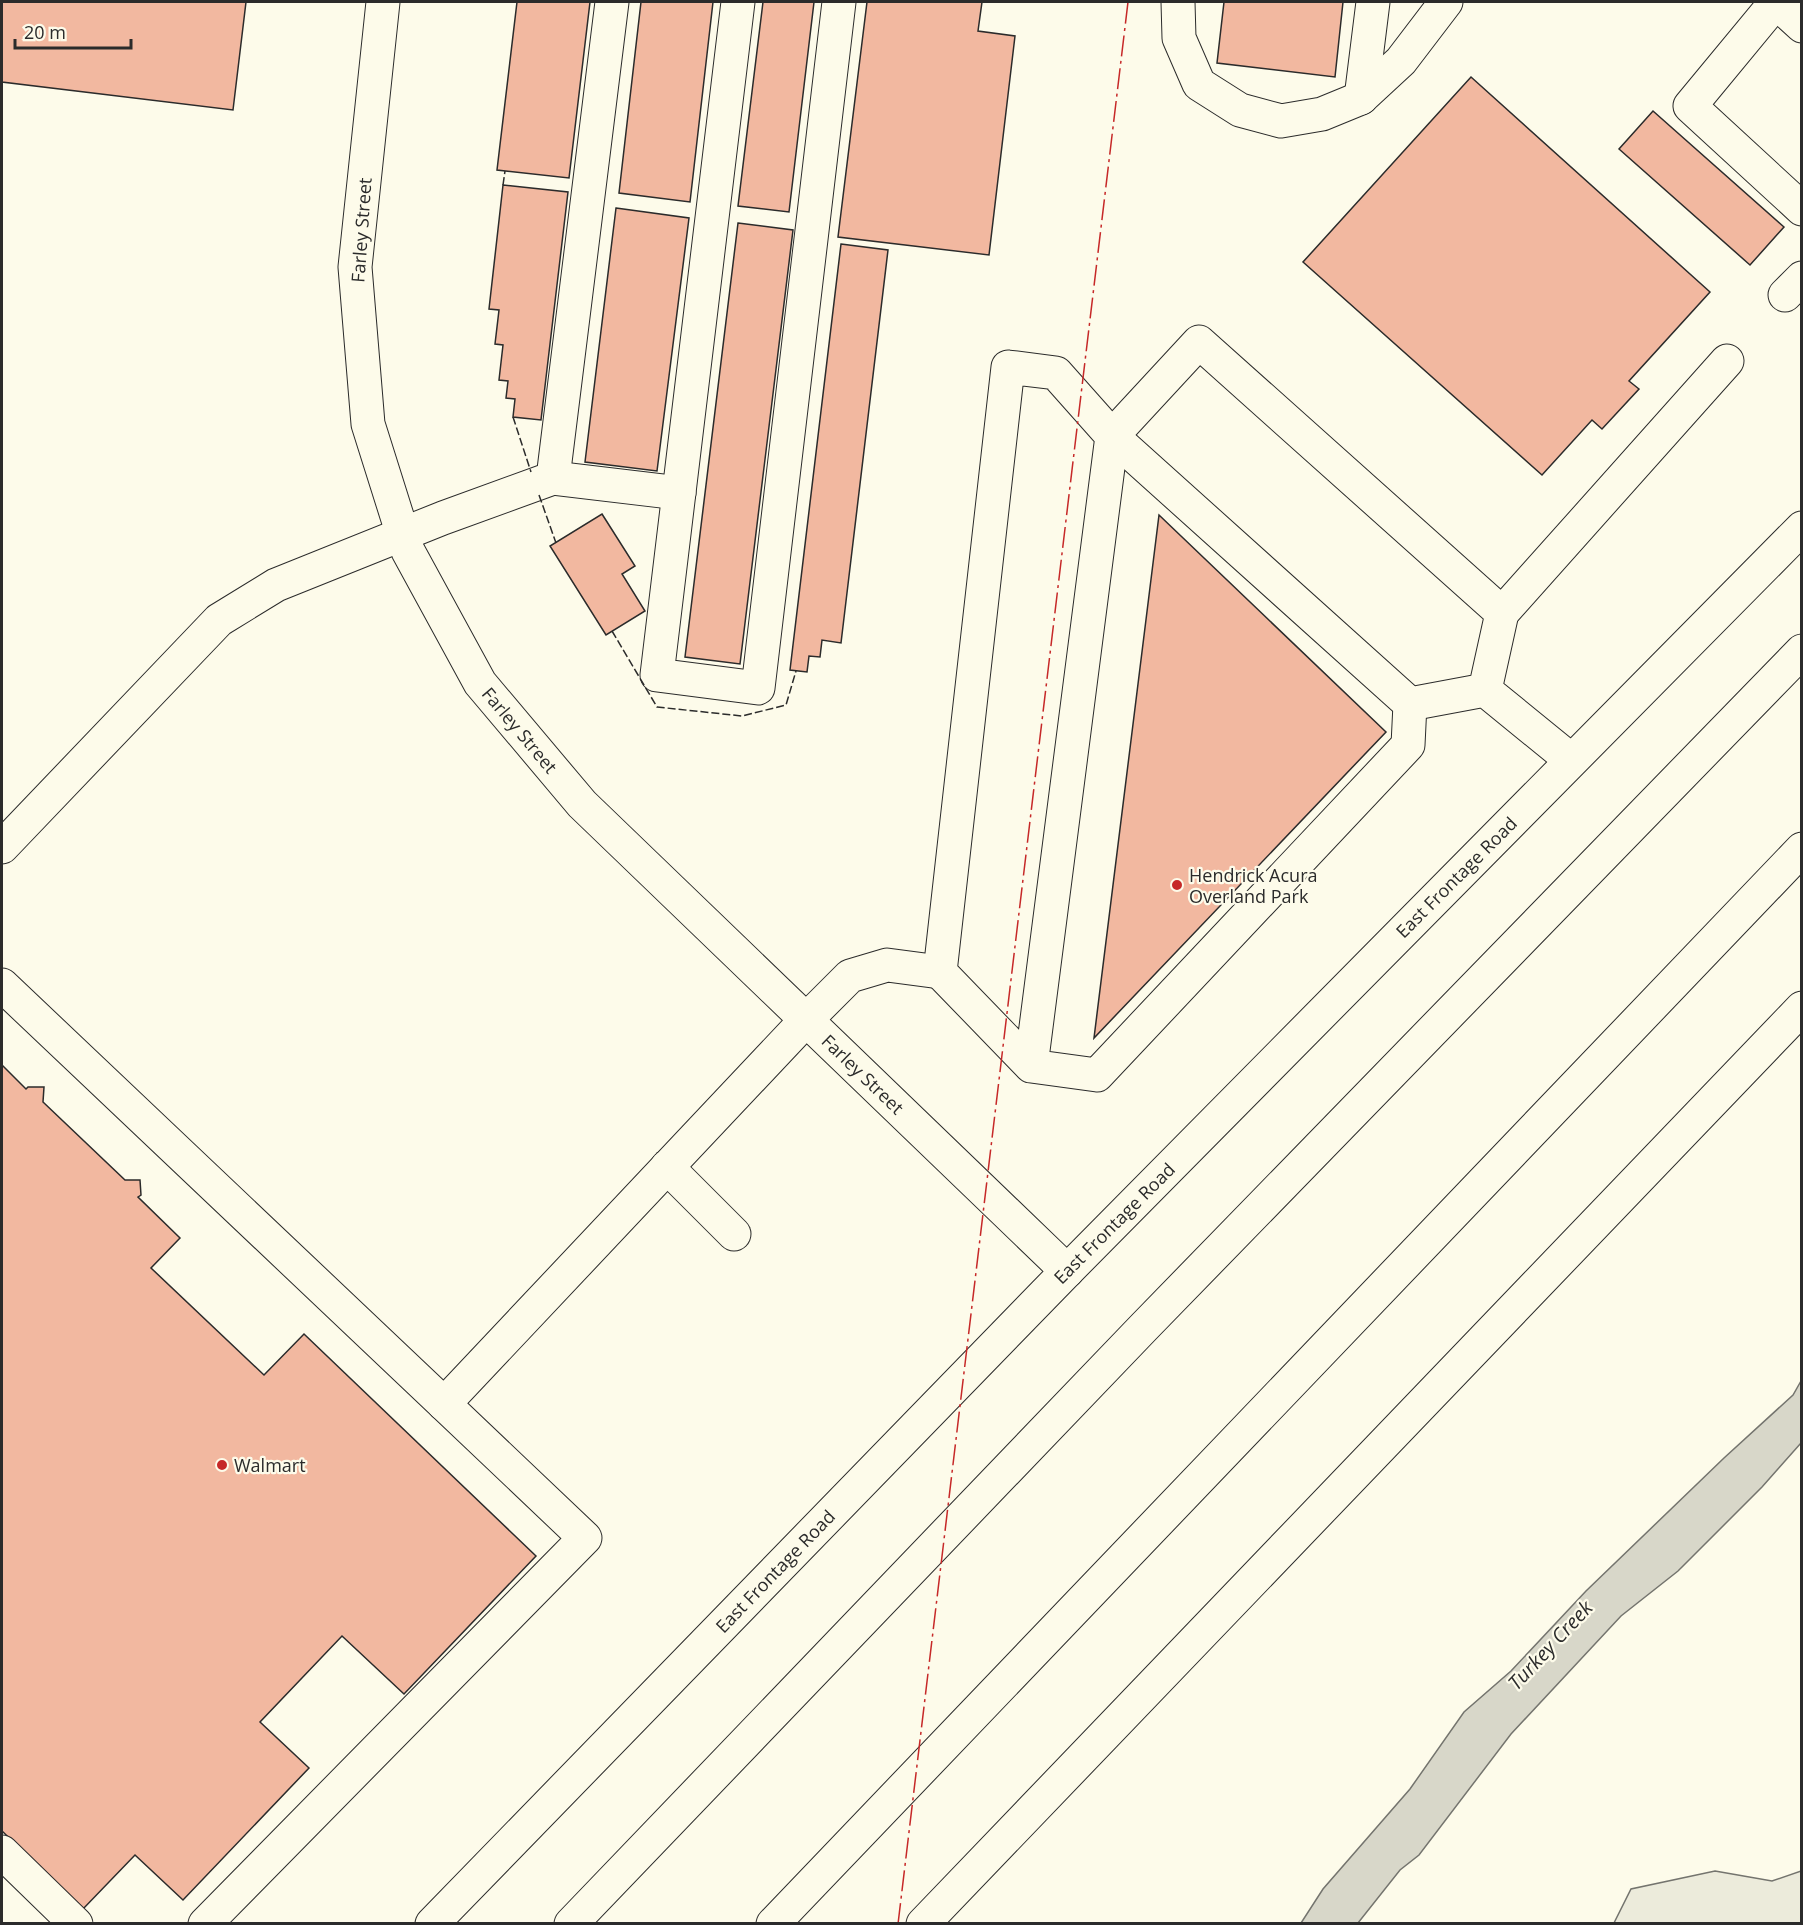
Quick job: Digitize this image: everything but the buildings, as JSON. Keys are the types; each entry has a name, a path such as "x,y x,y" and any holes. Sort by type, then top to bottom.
{"main road":[{"name":"Farley Street","path":"383,2 355,267 368,423 408,551 480,683 582,804 1067,1271"},
{"path":"553,478 612,2"},
{"path":"738,2 657,675 758,688 839,2"},
{"path":"1178,2 1179,39 1199,84 1240,110 1281,121 1322,114 1360,98 1401,61 1446,2"},
{"path":"1360,98 1372,2"},
{"path":"1802,26 1776,2 1690,106 1802,209"},
{"path":"1031,1066 1112,436 1199,342 1502,613"},
{"path":"1485,690 1502,613 1727,361"},
{"path":"940,972 1008,367 1056,373 1112,436 1410,704"},
{"path":"2,847 219,620 276,585 553,478 679,493"},
{"name":"East Frontage Road","path":"432,1923 1067,1271 1802,528"},
{"path":"571,1923 1152,1319 1802,651"},
{"path":"1410,704 1485,690 1571,760"},
{"path":"444,1404 850,976 887,965 940,972 1031,1066 1097,1075 1408,745 1410,704"},
{"path":"773,1923 1802,849"},
{"path":"2,985 585,1539 205,1923"},
{"path":"923,1923 1802,1008"},
{"path":"667,1167 734,1234"},
{"path":"2,1852 76,1923"}],"shaded area":[{"path":"1715,1871 1772,1881 1801,1871 1801,1923 1614,1923 1631,1889"}],"water":[{"name":"Turkey Creek","path":"1801,1381 1801,1443 1762,1487 1678,1571 1621,1616 1511,1734 1419,1855 1400,1870 1358,1923 1301,1923 1323,1889 1410,1789 1464,1712 1511,1671 1586,1591 1793,1395"}],"fence":[{"path":"503,185 505,171"},
{"path":"513,417 531,472"},
{"path":"539,495 556,543"},
{"path":"612,631 657,707 742,716 786,705 796,671"}],"power":[{"path":"898,1924 1128,2"}],"place":[{"name":"Hendrick Acura Overland Park","path":"1177,885"},
{"name":"Walmart","path":"222,1465"}]}
